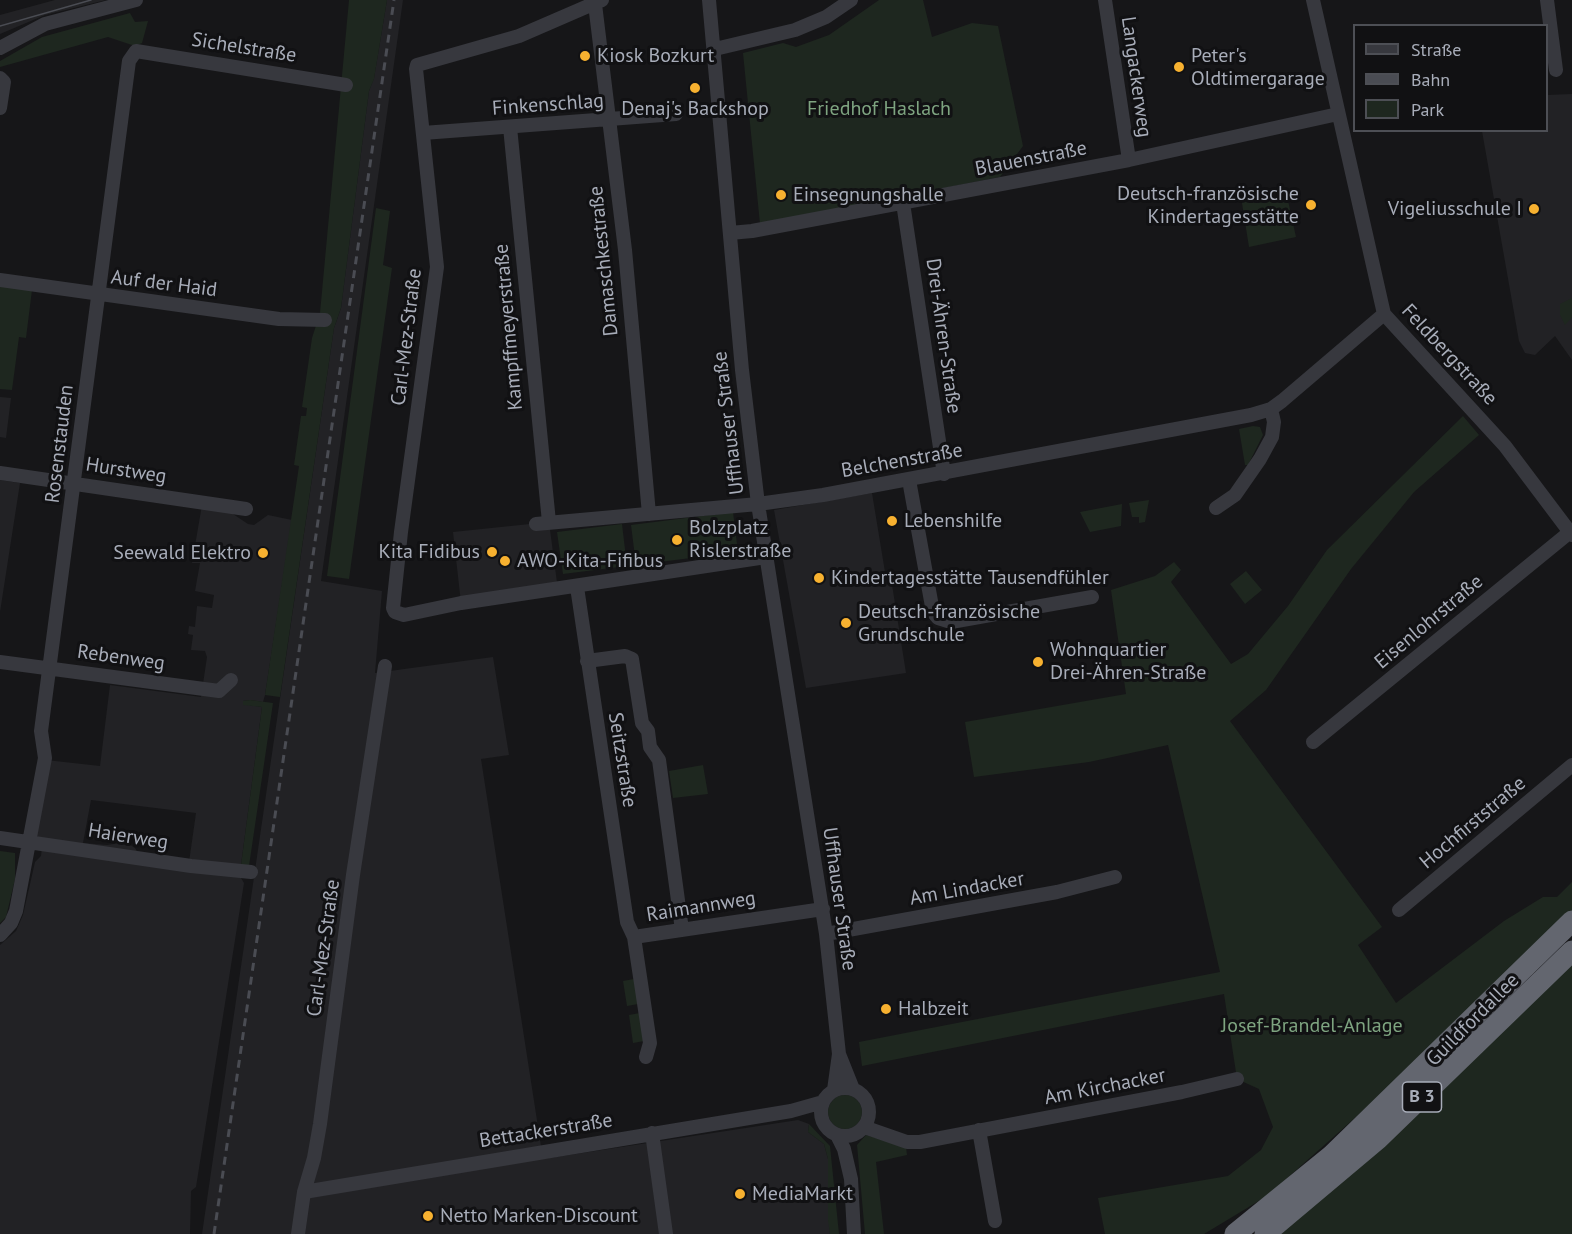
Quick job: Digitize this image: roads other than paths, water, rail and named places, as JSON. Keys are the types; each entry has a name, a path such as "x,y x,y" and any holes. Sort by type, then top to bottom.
{"highway":[{"name":"Guildfordallee","path":"1235,1234 1276,1203 1379,1112 1572,921"},
{"name":"Guildfordallee","path":"1265,1234 1378,1139 1572,951"},
{"path":"1221,1234 1276,1203"}],"street":[{"path":"0,48 45,24 136,0"},
{"name":"Uffhauser Straße","path":"710,0 742,370 758,504 823,909 839,1054 834,1090"},
{"path":"715,49 795,30 819,21 851,0"},
{"name":"Langackerweg","path":"1105,0 1129,160"},
{"name":"Feldbergstraße","path":"1316,0 1338,114 1384,314 1505,446 1571,533"},
{"path":"1547,0 1556,70"},
{"name":"Carl-Mez-Straße","path":"577,587 461,603 404,615 395,612 392,602 437,267 417,65 519,36 599,2"},
{"name":"Damaschkestraße","path":"599,2 608,120 625,250 649,514"},
{"name":"Sichelstraße","path":"136,51 345,85"},
{"name":"Rosenstauden","path":"0,935 11,923 15,911 27,842 32,836 45,758 41,731 75,483 97,295 129,61 136,51"},
{"path":"0,78 3,82 0,108"},
{"name":"Finkenschlag","path":"423,133 676,114"},
{"name":"Blauenstraße","path":"730,233 1129,160 1338,114"},
{"name":"Kampffmeyerstraße","path":"510,128 542,523"},
{"name":"Drei-Ähren-Straße","path":"903,203 944,474"},
{"name":"Auf der Haid","path":"0,280 279,319 325,320"},
{"name":"Belchenstraße","path":"542,523 758,504 944,474 1251,416 1271,409 1384,314"},
{"path":"1216,508 1235,495 1260,459 1272,437 1274,423 1271,409"},
{"name":"Hurstweg","path":"0,473 246,509"},
{"path":"909,480 933,612 938,618 951,622 1092,597"},
{"name":"Eisenlohrstraße","path":"1313,742 1571,533"},
{"path":"577,587 766,557"},
{"name":"Seitzstraße","path":"577,587 627,922 634,937"},
{"path":"587,661 625,656 632,659 642,723 648,730 650,747 659,760 682,930"},
{"name":"Rebenweg","path":"0,662 219,692 231,680"},
{"name":"Carl-Mez-Straße","path":"298,1234 304,1192 321,1124 353,875 385,666"},
{"name":"Hochfirststraße","path":"1398,910 1572,765"},
{"name":"Haierweg","path":"0,838 251,872"},
{"name":"Am Lindacker","path":"826,934 1057,892 1115,877"},
{"name":"Raimannweg","path":"646,1057 650,1043 634,937 823,909"},
{"name":"Uffhauser Straße","path":"839,1054 853,1089 865,1098 870,1110"},
{"name":"Am Kirchacker","path":"860,1131 892,1135 914,1142 1174,1094 1237,1079"},
{"path":"853,1089 834,1090 823,1102 822,1118 827,1128 837,1135 844,1149 851,1179 855,1234"},
{"name":"Bettackerstraße","path":"304,1192 795,1110 823,1102"},
{"name":"Bettackerstraße","path":"795,1110 822,1118"},
{"path":"851,1179 860,1131 870,1110 892,1135"},
{"path":"979,1130 995,1221"},
{"path":"837,1135 860,1131"},
{"path":"652,1134 666,1234"}],"tram line":[{"path":"0,26 91,0"}],"railway":[{"path":"214,1234 394,0"}],"place":[{"name":"Kiosk Bozkurt","path":"585,56"},
{"name":"Peter's Oldtimergarage","path":"1179,67"},
{"name":"Denaj's Backshop","path":"695,88"},
{"name":"Einsegnungshalle","path":"781,195"},
{"name":"Deutsch-französische Kindertagesstätte","path":"1311,205"},
{"name":"Vigeliusschule I","path":"1534,209"},
{"name":"Lebenshilfe","path":"892,521"},
{"name":"Bolzplatz Rislerstraße","path":"677,540"},
{"name":"Kita Fidibus","path":"492,552"},
{"name":"Seewald Elektro","path":"263,553"},
{"name":"AWO-Kita-Fifibus","path":"505,561"},
{"name":"Kindertagesstätte Tausendfühler","path":"819,578"},
{"name":"Deutsch-französische Grundschule","path":"846,623"},
{"name":"Wohnquartier Drei-Ähren-Straße","path":"1038,662"},
{"name":"Halbzeit","path":"886,1009"},
{"name":"MediaMarkt","path":"740,1194"},
{"name":"Netto Marken-Discount","path":"428,1216"}],"park label":[{"name":"Friedhof Haslach","path":"879,109"},
{"name":"Josef-Brandel-Anlage","path":"1312,1026"}]}
